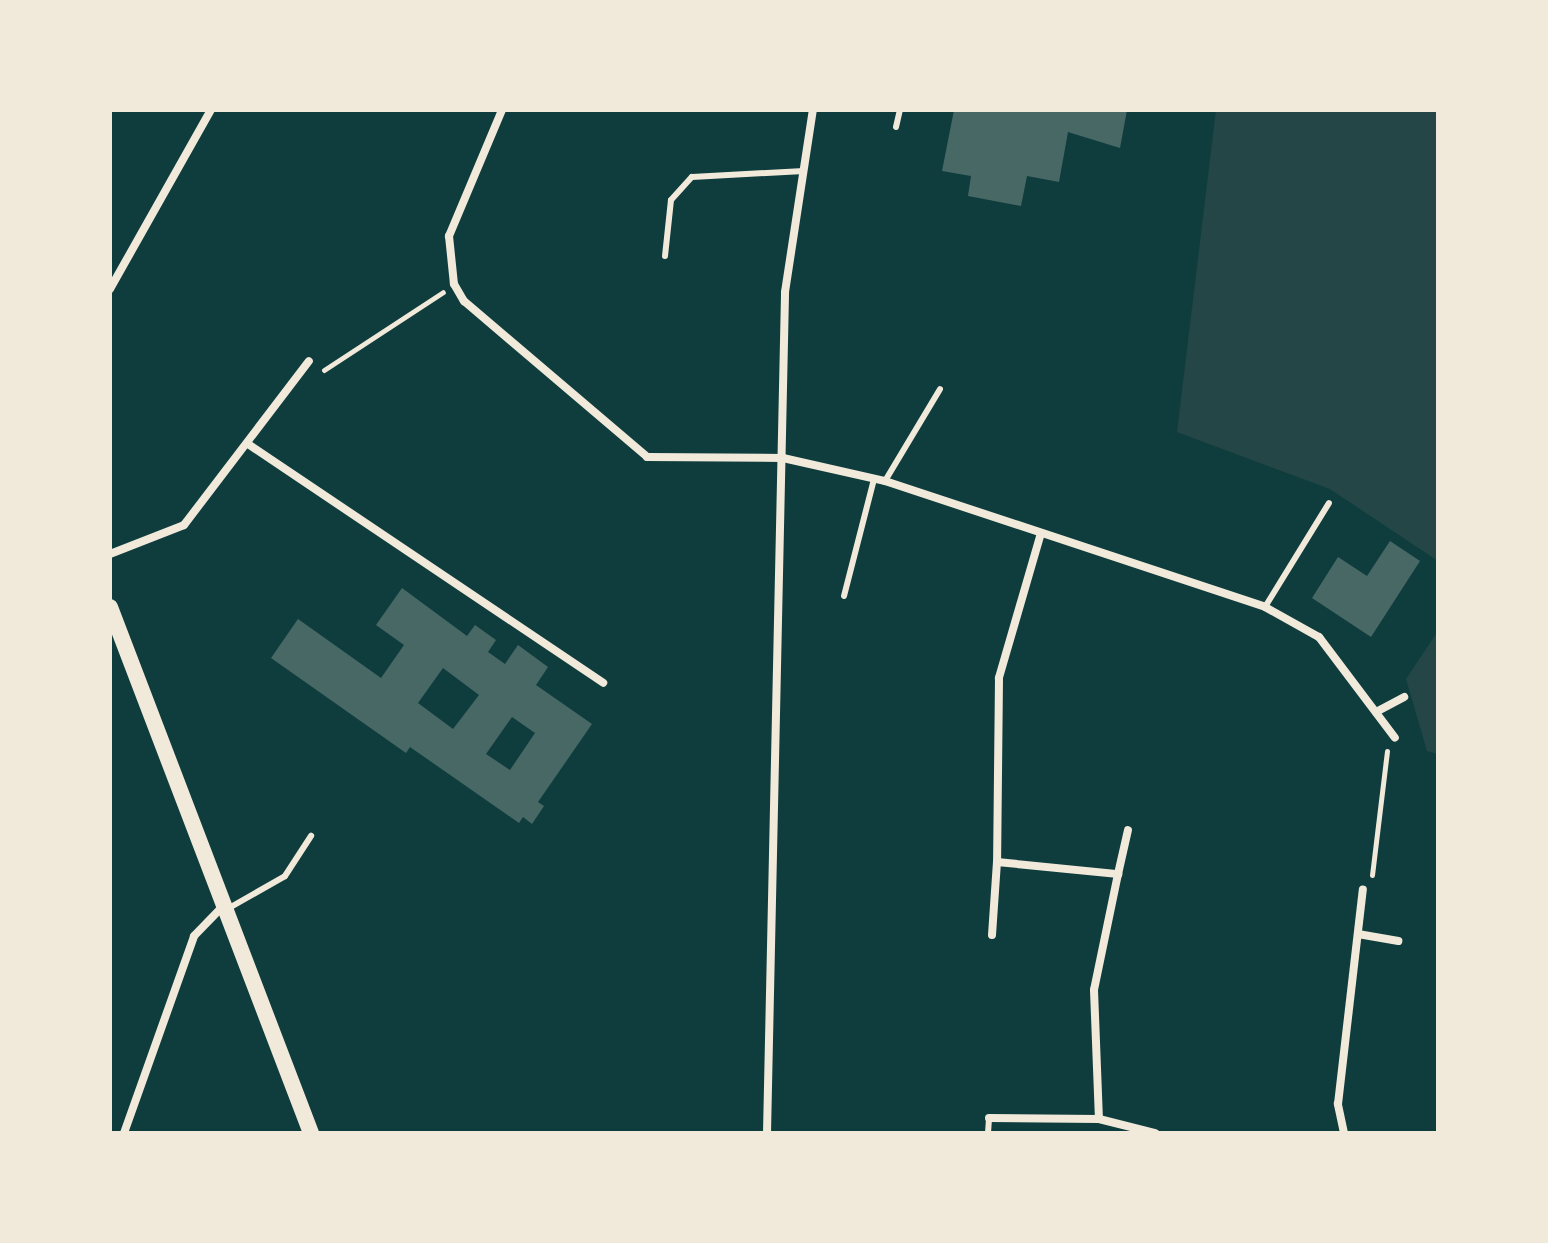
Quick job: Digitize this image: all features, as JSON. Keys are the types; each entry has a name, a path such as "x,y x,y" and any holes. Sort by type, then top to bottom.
{"main road":[{"path":"110,607 114,630 228,906 311,1133"}],"street":[{"path":"110,289 211,110"},
{"path":"502,110 449,236 454,284 464,301 647,457 783,458 885,481 1265,607 1319,637 1395,738"},
{"path":"767,1133 785,292 813,110"},
{"path":"110,554 184,525 309,361"},
{"path":"248,444 603,683"},
{"path":"992,935 997,862 999,678 1041,533"},
{"path":"1376,712 1404,697"},
{"path":"1099,1119 1094,990 1128,830"},
{"path":"997,862 1118,874"},
{"path":"1344,1133 1338,1104 1363,889"},
{"path":"124,1133 194,936 228,906"},
{"path":"1358,934 1398,941"},
{"path":"989,1118 1099,1119 1155,1133"}],"lane":[{"path":"896,127 900,110"},
{"path":"665,256 671,200 692,177 804,171"},
{"path":"885,481 940,389"},
{"path":"844,596 874,479"},
{"path":"1265,607 1329,503"},
{"path":"228,906 285,876 311,836"},
{"path":"988,1133 989,1118"}],"path":[{"path":"309,361 324,370 454,284"},
{"path":"1363,889 1372,878 1383,757 1395,738"}],"shaded area":[{"path":"1216,110 1438,110 1438,561 1330,489 1177,432"},
{"path":"1438,631 1438,754 1427,751 1406,679"}],"building":[{"path":"954,110 1127,110 1120,148 1068,132 1059,182 1027,176 1021,206 968,196 971,176 942,171"},
{"path":"1390,541 1420,561 1371,637 1312,598 1338,557 1367,576"},
{"path":"402,588 467,636 475,625 496,640 488,652 505,664 518,645 548,667 536,685 592,724 538,802 544,806 532,824 523,817 519,823 410,747 406,753 271,658 298,619 381,678 404,645 376,625","holes":["443,668 479,695 453,729 418,703","512,717 535,733 510,770 486,754"]}]}
